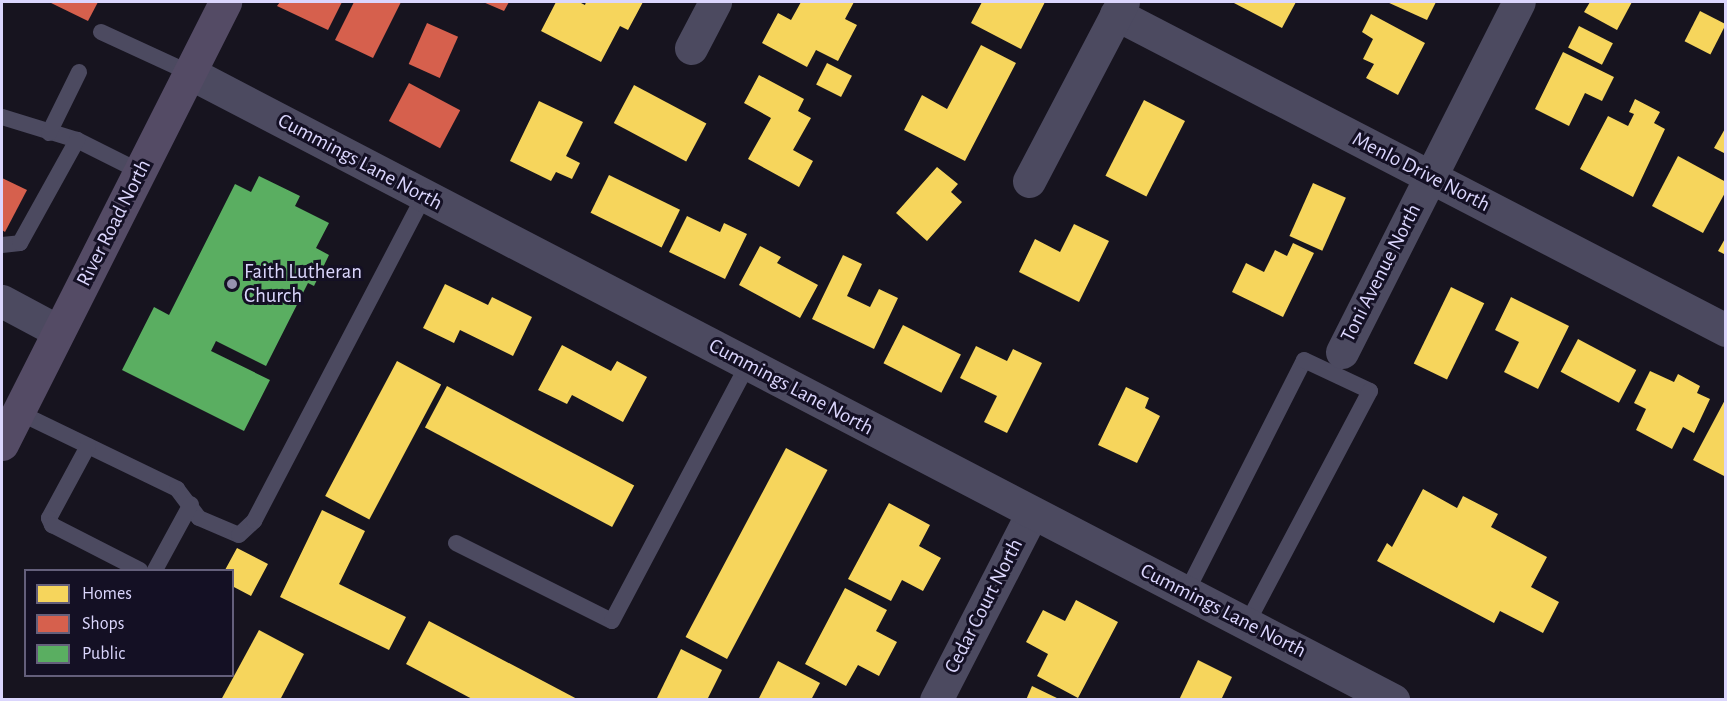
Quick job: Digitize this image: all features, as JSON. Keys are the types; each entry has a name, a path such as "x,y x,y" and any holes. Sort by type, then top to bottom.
{"main road":[{"name":"River Road North","path":"2,444 225,2"}],"street":[{"path":"691,48 715,2"},
{"name":"Toni Avenue North","path":"1342,352 1519,2"},
{"path":"1029,181 1119,8"},
{"name":"Menlo Drive North","path":"1119,8 1430,176 1725,330"},
{"name":"Cummings Lane North","path":"190,73 1393,699"},
{"path":"2,301 58,331"},
{"name":"Cedar Court North","path":"936,699 1032,513"}],"lane":[{"path":"101,32 190,73"},
{"path":"49,133 79,72"},
{"path":"2,117 77,140 141,172"},
{"path":"2,245 20,243 77,140"},
{"path":"18,412 177,489 199,518 239,535 249,529 424,195"},
{"path":"1186,593 1304,360 1370,391 1247,623"},
{"path":"456,543 612,621 748,364"},
{"path":"88,446 49,518 52,525 139,569"},
{"path":"156,569 190,504"}],"building: Homes":[{"path":"556,2 579,2 585,5 586,2 643,2 628,30 620,26 601,62 541,31"},
{"path":"801,2 854,2 845,19 857,25 838,61 816,50 807,67 762,43 778,13 791,20"},
{"path":"982,2 1045,2 1021,49 971,23"},
{"path":"1232,2 1296,2 1282,28"},
{"path":"1387,2 1436,2 1427,20"},
{"path":"1590,2 1632,2 1617,30 1584,12"},
{"path":"1700,11 1726,24 1710,54 1685,41"},
{"path":"1371,14 1425,43 1398,95 1366,78 1374,64 1363,59 1373,39 1362,32"},
{"path":"1579,26 1613,43 1602,65 1568,47"},
{"path":"981,45 1016,63 965,161 904,130 922,95 947,109"},
{"path":"1563,52 1614,77 1602,101 1585,93 1569,126 1535,109"},
{"path":"827,63 852,76 841,97 816,84"},
{"path":"759,75 804,99 798,111 811,118 793,150 813,161 799,187 748,159 771,118 744,103"},
{"path":"634,85 706,123 686,161 614,123"},
{"path":"1635,99 1660,112 1654,123 1665,129 1633,197 1580,169 1608,116 1628,126 1634,114 1629,112"},
{"path":"1144,100 1185,121 1146,197 1105,176"},
{"path":"539,101 583,122 566,156 580,163 572,179 556,172 551,181 510,161"},
{"path":"1726,127 1726,154 1714,148"},
{"path":"1678,156 1726,182 1726,191 1703,233 1652,206"},
{"path":"937,167 958,184 951,192 962,202 927,241 896,213"},
{"path":"609,175 680,210 662,247 591,213"},
{"path":"1313,183 1346,198 1322,251 1289,236"},
{"path":"687,216 720,232 724,223 747,234 725,279 669,252"},
{"path":"1074,224 1109,241 1079,302 1019,272 1035,239 1060,252"},
{"path":"1726,237 1726,255 1718,251"},
{"path":"1293,243 1314,253 1283,317 1232,292 1246,263 1264,272 1275,250 1287,256"},
{"path":"760,246 781,257 777,263 818,285 800,318 739,285"},
{"path":"843,255 862,264 847,296 870,307 879,289 898,298 874,349 812,319"},
{"path":"445,284 488,305 492,297 532,317 513,356 460,330 454,343 423,328"},
{"path":"1451,287 1484,303 1447,380 1414,363"},
{"path":"1511,297 1569,326 1538,389 1504,372 1519,342 1495,330"},
{"path":"903,325 961,355 941,393 883,363"},
{"path":"1578,339 1636,370 1619,403 1561,372"},
{"path":"562,345 611,371 617,361 647,377 623,422 572,395 567,404 538,390"},
{"path":"976,346 1007,361 1013,349 1042,363 1007,433 984,422 997,396 960,378"},
{"path":"397,361 441,384 369,520 325,496"},
{"path":"1650,371 1674,382 1678,374 1700,386 1697,393 1710,399 1694,433 1683,427 1672,449 1636,430 1646,409 1634,403"},
{"path":"447,386 634,486 612,527 425,427"},
{"path":"1126,387 1149,398 1145,408 1160,416 1137,463 1098,445"},
{"path":"1726,398 1726,477 1693,460"},
{"path":"786,448 827,470 727,659 686,637"},
{"path":"1423,489 1457,508 1463,496 1498,514 1491,527 1547,557 1531,587 1559,602 1543,633 1500,611 1494,623 1377,561 1387,543 1392,547"},
{"path":"889,503 930,525 919,546 941,558 923,591 902,580 891,601 848,579"},
{"path":"322,510 365,531 339,584 406,617 389,650 280,597"},
{"path":"237,548 268,564 251,596 234,587 234,569 226,569"},
{"path":"845,588 887,610 876,631 897,642 879,676 858,665 846,686 805,664"},
{"path":"1076,600 1118,622 1078,698 1037,676 1048,654 1026,642 1043,610 1065,621"},
{"path":"429,621 579,700 474,700 406,664"},
{"path":"259,630 304,654 280,700 221,700"},
{"path":"681,649 722,670 707,700 656,700"},
{"path":"1198,660 1232,677 1221,700 1179,700"},
{"path":"778,661 820,683 811,700 758,700"},
{"path":"1032,686 1061,700 1026,700"}],"building: Shops":[{"path":"49,2 98,2 88,21"},
{"path":"280,2 342,2 328,30 277,6"},
{"path":"354,2 401,2 373,58 335,40"},
{"path":"483,2 509,2 504,11"},
{"path":"427,23 458,37 440,78 409,64"},
{"path":"409,83 460,110 440,148 389,121"},
{"path":"2,178 27,190 5,232 2,230"}],"building: Public":[{"path":"259,176 300,196 295,206 329,223 316,248 329,255 314,286 308,283 266,366 216,341 211,351 270,380 244,431 122,370 154,307 169,315 235,184 251,192"}],"place":[{"name":"Faith Lutheran Church","path":"232,284"}]}
